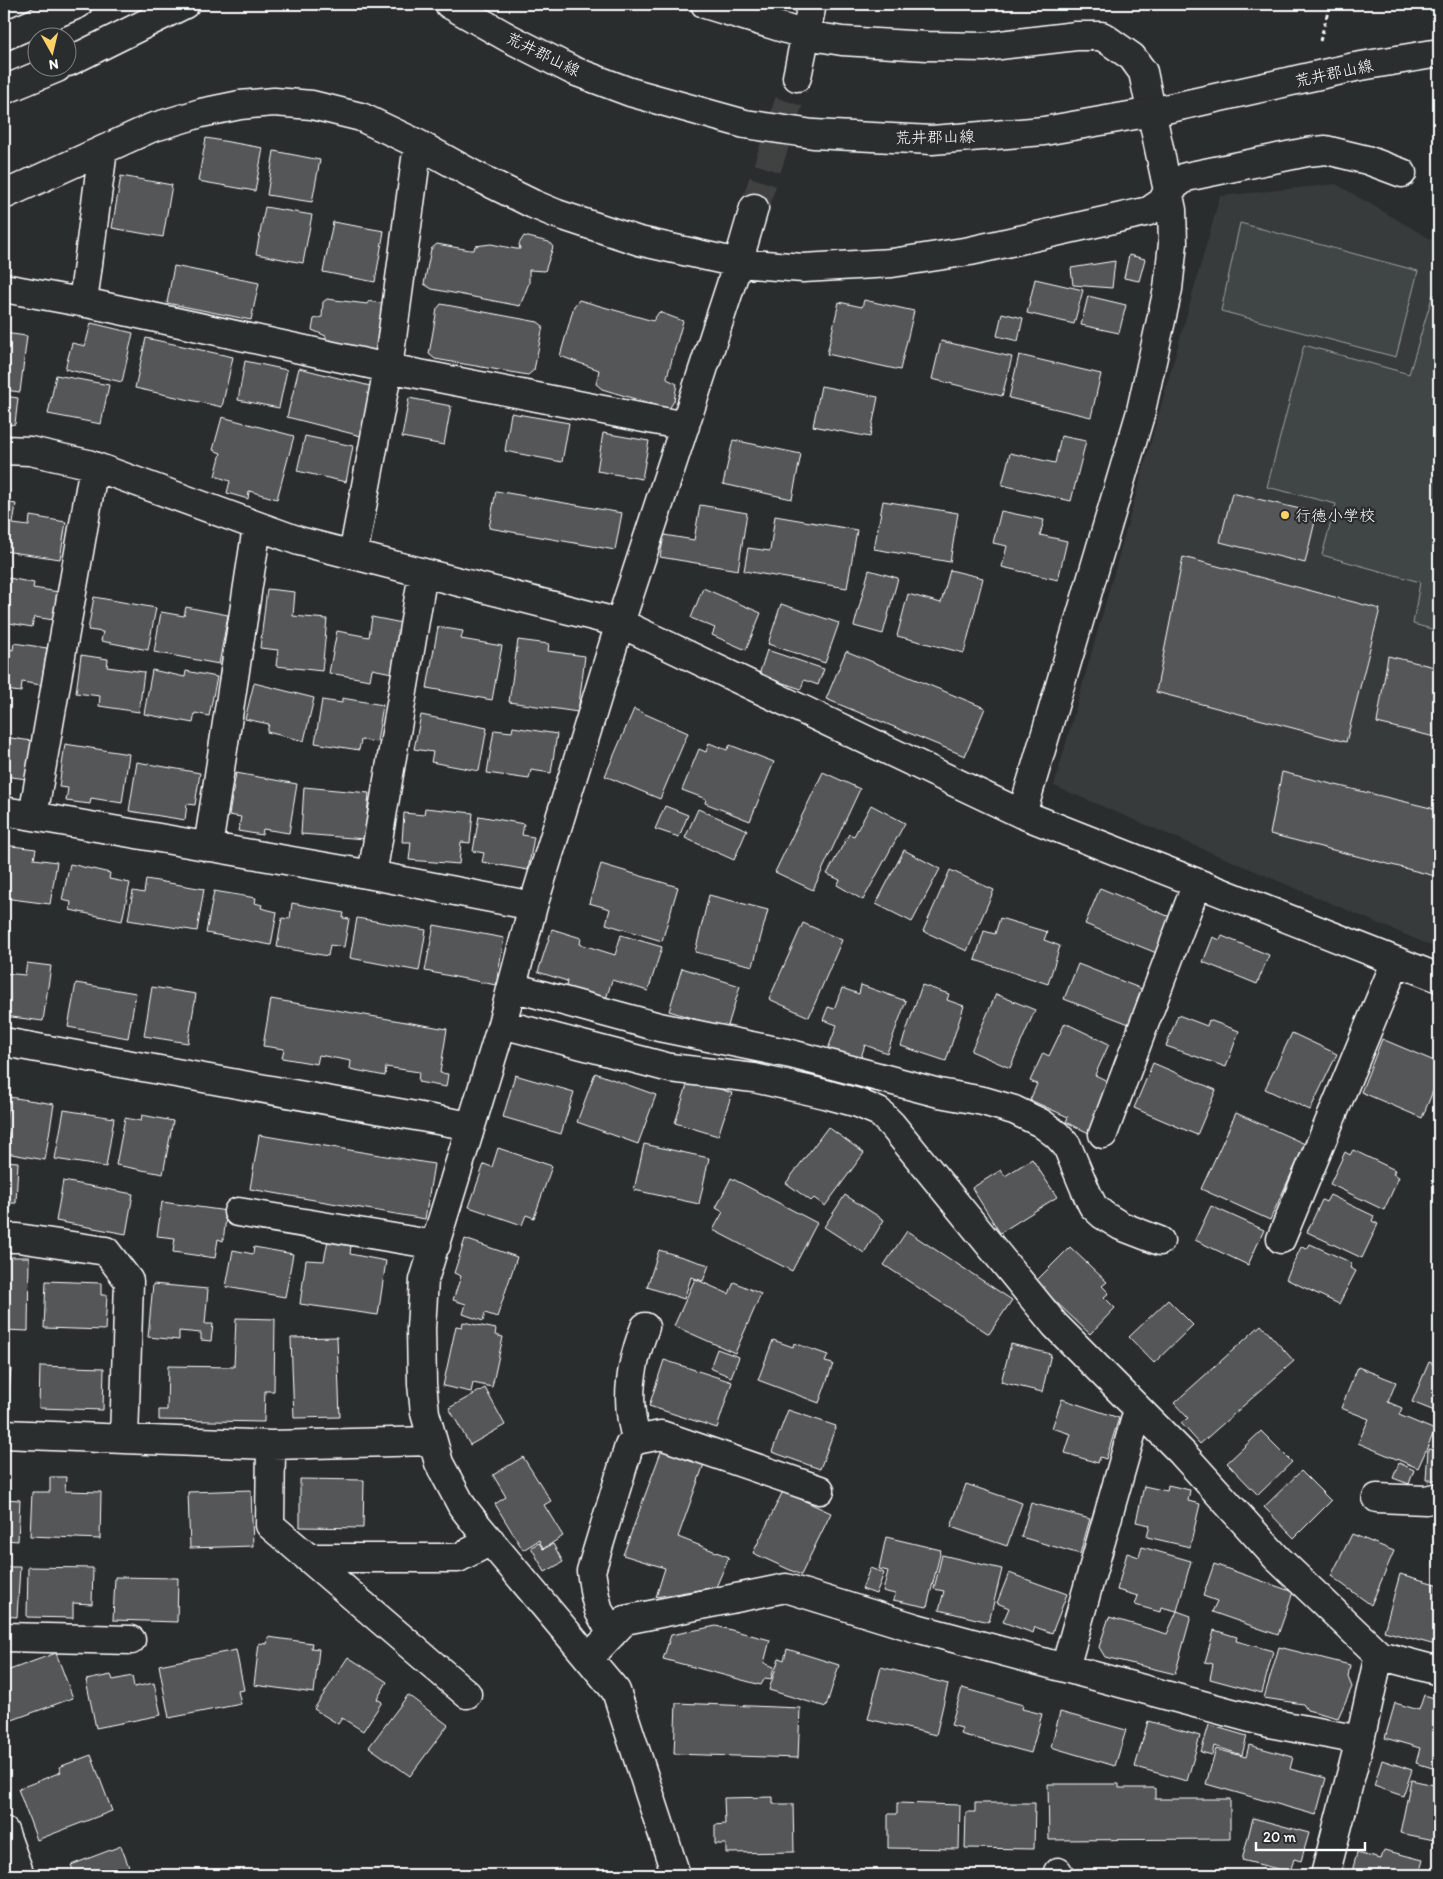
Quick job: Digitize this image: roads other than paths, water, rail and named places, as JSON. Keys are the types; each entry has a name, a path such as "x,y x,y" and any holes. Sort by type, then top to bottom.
{"street":[{"path":"4,36 78,4"},
{"path":"78,57 185,4"},
{"name":"荒井郡山線","path":"449,4 509,38 574,71 630,92 745,124 813,134 932,140 1044,131 1152,112 1355,68 1439,53"},
{"path":"705,4 806,35 851,41 984,47 1076,36 1102,36 1132,57 1143,72 1172,210 1173,243 1168,288 1162,324 1140,415 1022,814"},
{"path":"797,77 812,4"},
{"path":"4,90 32,78"},
{"path":"4,194 151,128 201,113 240,105 274,102 312,105 352,115 418,144 474,175 533,204 557,214 639,241 738,263 803,268 892,263 928,258 970,251 1149,211 1162,202 1168,192 1186,177 1307,152 1326,150 1367,160 1402,173"},
{"path":"352,555 388,368 418,144"},
{"path":"82,302 103,150"},
{"path":"676,1875 616,1691 462,1506 447,1482 439,1463 425,1413 422,1384 421,1328 424,1280 502,1024 533,906 620,623 738,263 754,208"},
{"path":"4,288 82,302 388,368 685,426"},
{"path":"4,450 30,451 94,466 299,542 620,623 1022,814 1439,978"},
{"path":"33,816 94,466"},
{"path":"208,848 257,527"},
{"path":"372,874 423,573"},
{"path":"4,811 208,848 372,874 533,906"},
{"path":"1103,1134 1197,883"},
{"path":"1281,1239 1396,962"},
{"path":"512,987 659,1027 791,1054 939,1093 983,1101 1014,1110 1041,1123 1057,1135 1067,1146 1093,1206 1103,1215 1121,1226 1160,1241"},
{"path":"502,1024 670,1068 754,1078 816,1092 858,1103 879,1112 892,1125 1055,1325 1212,1484 1277,1558 1379,1655 1439,1671"},
{"path":"4,1042 471,1126"},
{"path":"238,1212 436,1245"},
{"path":"4,1238 18,1238 106,1252 128,1281 124,1439"},
{"path":"637,1440 632,1423 630,1379 636,1350 645,1327"},
{"path":"1065,1668 1138,1410"},
{"path":"4,1434 271,1444 432,1441"},
{"path":"612,1634 599,1611 591,1571 629,1446 637,1440 661,1435 820,1490"},
{"path":"271,1444 270,1525 467,1694"},
{"path":"1377,1498 1426,1500 1439,1498"},
{"path":"308,1558 458,1558 491,1541"},
{"path":"589,1658 625,1620 786,1588 916,1628 1269,1723 1360,1740"},
{"path":"4,1637 131,1640"},
{"path":"1325,1875 1360,1740 1379,1655"},
{"path":"4,1831 20,1875"}],"tunnel":[{"path":"754,208 797,77"}],"place":[{"name":"行徳小学校","path":"1285,515"}]}
